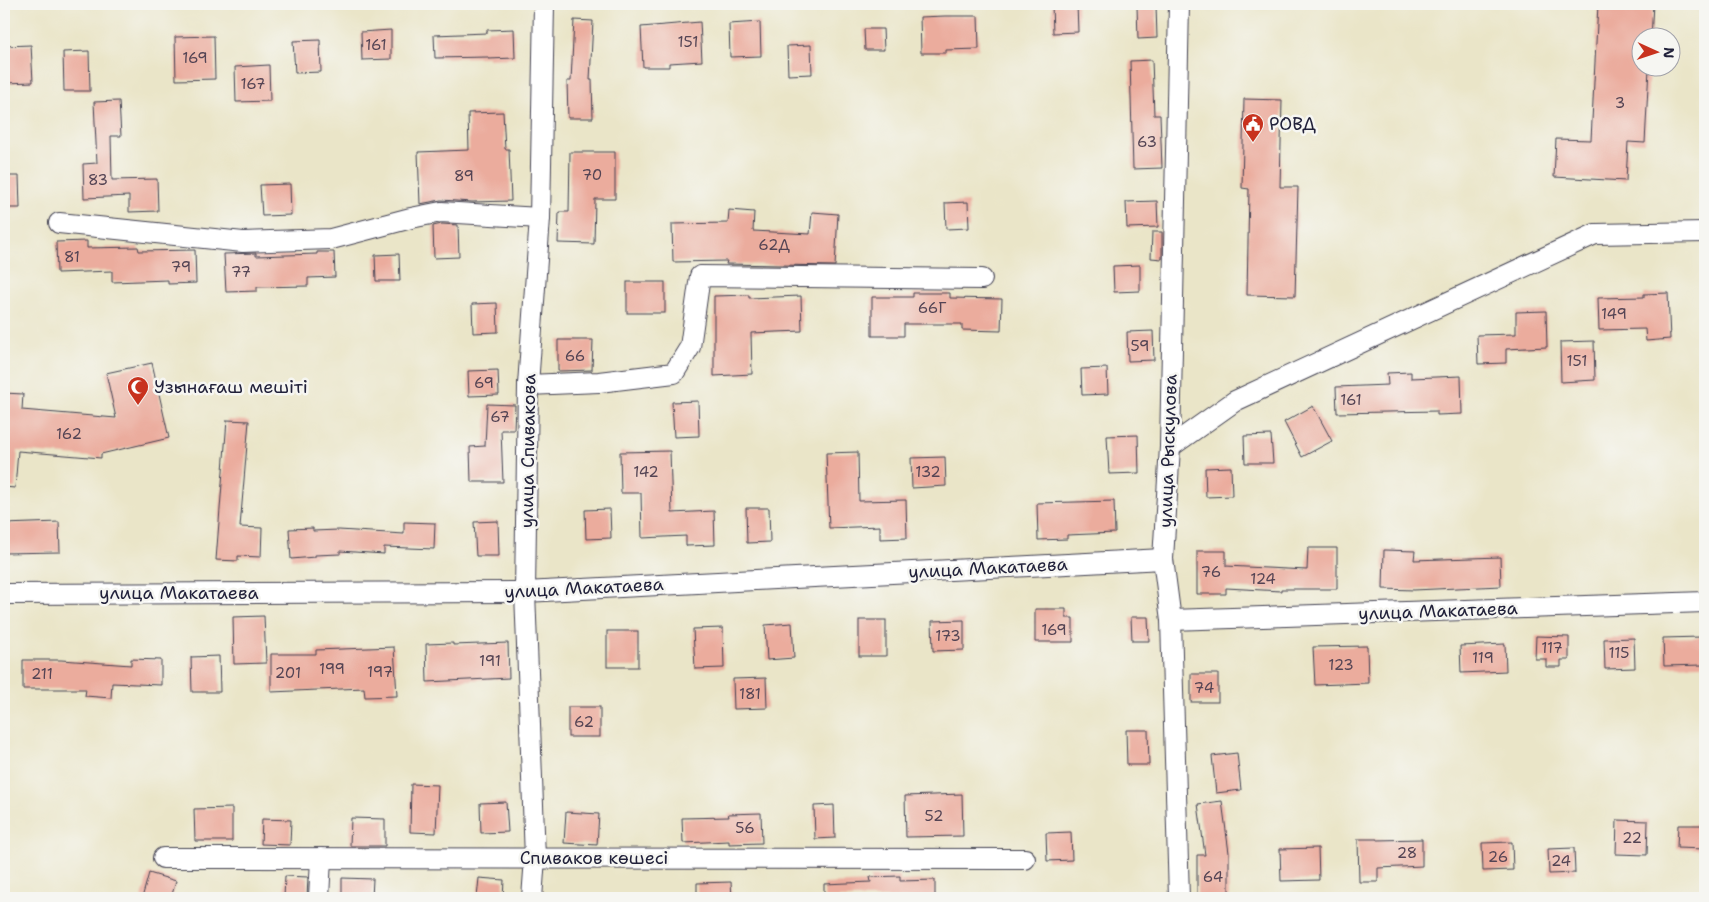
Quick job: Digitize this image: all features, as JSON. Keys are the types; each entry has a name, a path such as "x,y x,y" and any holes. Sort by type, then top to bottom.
{"street":[{"name":"улица Спивакова","path":"532,898 536,858 525,592 528,385 540,218 544,4"},
{"name":"улица Рыскулова","path":"1178,898 1171,620 1163,559 1170,447 1179,4"},
{"path":"59,223 243,242 331,238 441,212 540,218"},
{"path":"1170,447 1235,401 1595,234 1705,232"},
{"path":"528,385 599,382 674,373 690,347 700,276 982,279"},
{"name":"улица Макатаева","path":"4,594 525,592 1163,559"},
{"name":"улица Макатаева","path":"1171,620 1705,602"},
{"name":"Спиваков көшесі","path":"163,858 1025,859"},
{"path":"319,898 321,858"}],"building":[{"path":"1052,4 1077,4 1078,32 1053,33"},
{"path":"1598,4 1653,4 1652,28 1632,28 1632,78 1648,78 1645,143 1628,142 1626,181 1554,177 1556,139 1591,140"},
{"path":"1156,5 1157,38 1138,39 1137,6"},
{"path":"978,16 979,49 946,50 946,53 921,53 920,17"},
{"path":"574,20 593,21 590,80 592,80 593,118 568,118 567,81 571,81"},
{"path":"700,22 702,61 669,63 669,67 643,67 641,27"},
{"path":"760,22 761,56 730,57 729,24"},
{"path":"514,29 515,58 435,58 434,35 487,33 487,30"},
{"path":"864,29 883,29 884,50 865,50"},
{"path":"391,30 391,59 362,60 361,32"},
{"path":"214,36 215,79 176,80 175,37"},
{"path":"320,40 321,72 295,73 293,41"},
{"path":"31,45 33,82 5,83 4,46"},
{"path":"811,45 812,74 788,75 787,46"},
{"path":"89,51 90,91 64,91 63,52"},
{"path":"1152,60 1154,115 1160,115 1162,168 1133,169 1130,61"},
{"path":"269,65 270,101 236,102 235,67"},
{"path":"1244,99 1282,100 1280,187 1298,187 1295,296 1247,295 1249,189 1242,188"},
{"path":"119,101 121,136 111,136 112,180 157,179 158,211 129,212 129,196 84,198 83,164 97,163 94,102"},
{"path":"503,112 505,149 509,149 511,201 472,202 441,200 420,204 418,152 469,150 468,113"},
{"path":"570,152 615,152 615,199 595,199 594,244 558,243 559,212 569,212"},
{"path":"4,176 19,176 20,208 4,208"},
{"path":"290,184 291,215 262,216 260,185"},
{"path":"1157,201 1158,227 1127,228 1126,202"},
{"path":"968,202 969,228 946,229 945,203"},
{"path":"729,210 754,212 753,231 810,234 812,212 838,214 835,266 726,264 727,261 673,262 672,224 728,223"},
{"path":"442,224 458,225 459,257 434,258 433,226"},
{"path":"1152,232 1162,232 1162,259 1151,258"},
{"path":"87,241 87,248 138,247 139,251 195,250 196,283 168,284 168,280 112,282 112,271 57,273 56,242"},
{"path":"317,252 334,252 335,277 308,278 308,286 257,287 257,291 226,292 224,254 256,253 256,256 317,254"},
{"path":"399,254 400,281 376,281 375,255"},
{"path":"1140,265 1140,291 1114,292 1113,266"},
{"path":"627,282 665,282 665,313 627,313"},
{"path":"913,293 950,293 950,298 1002,299 1001,331 962,330 962,324 904,324 904,336 872,336 872,297 913,297"},
{"path":"1668,293 1670,339 1646,341 1645,329 1599,330 1598,298 1644,297 1644,294"},
{"path":"749,295 749,298 801,296 802,331 751,333 752,374 714,376 714,296"},
{"path":"497,303 498,332 473,333 472,304"},
{"path":"1546,311 1547,347 1506,349 1506,363 1478,364 1477,335 1516,334 1516,312"},
{"path":"1153,331 1154,360 1128,361 1127,332"},
{"path":"558,340 593,340 592,370 558,371"},
{"path":"1594,341 1595,380 1561,382 1560,342"},
{"path":"152,363 169,438 101,454 101,458 18,451 15,488 4,487 4,393 23,394 22,410 116,418 106,373"},
{"path":"1107,368 1108,394 1082,395 1081,369"},
{"path":"498,370 499,395 469,396 468,371"},
{"path":"1411,372 1411,378 1461,376 1462,414 1437,415 1437,411 1337,413 1336,387 1388,385 1387,373"},
{"path":"698,401 699,436 674,437 672,402"},
{"path":"487,404 515,405 514,430 501,430 503,482 471,482 470,447 485,446"},
{"path":"1313,406 1332,441 1302,457 1284,422"},
{"path":"227,420 249,421 240,527 262,528 261,557 238,556 238,561 216,560"},
{"path":"1138,435 1139,473 1109,474 1107,436"},
{"path":"1271,435 1273,463 1245,463 1244,436"},
{"path":"670,451 672,513 714,511 715,545 686,546 686,536 642,538 641,493 621,493 620,452"},
{"path":"858,452 859,501 906,500 907,538 880,539 880,526 829,528 826,453"},
{"path":"945,457 946,486 912,488 911,458"},
{"path":"1231,467 1232,496 1206,497 1205,468"},
{"path":"1114,501 1115,533 1067,535 1067,539 1038,540 1037,503"},
{"path":"746,508 769,508 770,542 747,543"},
{"path":"610,509 611,538 586,539 585,510"},
{"path":"498,521 499,556 476,556 474,522"},
{"path":"59,522 60,552 4,553 4,524"},
{"path":"404,522 435,523 434,549 384,547 384,554 340,551 340,554 315,555 315,557 291,559 289,529 313,528 313,531 339,530 404,534"},
{"path":"1308,548 1337,548 1337,589 1281,589 1281,591 1226,588 1226,594 1197,594 1197,551 1226,551 1226,566 1307,570"},
{"path":"1384,550 1415,551 1414,560 1500,557 1501,586 1414,590 1383,589"},
{"path":"1035,609 1066,609 1066,618 1073,618 1073,642 1035,642"},
{"path":"264,616 266,663 234,664 233,617"},
{"path":"1131,617 1148,617 1149,641 1132,641"},
{"path":"859,620 886,620 886,656 859,656"},
{"path":"964,620 964,650 933,651 932,621"},
{"path":"792,623 794,658 767,660 765,625"},
{"path":"723,628 724,668 695,669 693,629"},
{"path":"607,631 638,631 638,667 607,667"},
{"path":"1536,636 1569,637 1569,660 1561,660 1561,667 1546,667 1546,659 1535,659"},
{"path":"1701,637 1703,665 1664,666 1663,638"},
{"path":"1634,638 1635,668 1605,669 1604,639"},
{"path":"453,643 453,645 508,643 509,678 427,682 426,644"},
{"path":"1505,644 1506,671 1461,673 1460,646"},
{"path":"1367,646 1368,683 1315,685 1313,647"},
{"path":"394,647 397,696 365,697 364,688 271,692 271,654 316,654 316,650"},
{"path":"219,656 220,692 192,692 191,657"},
{"path":"131,659 161,660 161,685 112,683 111,698 85,696 86,689 23,689 23,660 61,660 131,665"},
{"path":"1191,674 1218,674 1218,702 1191,702"},
{"path":"766,678 767,708 734,709 733,679"},
{"path":"568,707 600,707 600,737 568,737"},
{"path":"1126,730 1148,730 1149,765 1127,765"},
{"path":"1237,753 1241,790 1216,793 1212,756"},
{"path":"411,784 438,785 436,833 410,832"},
{"path":"962,794 963,836 906,837 905,796"},
{"path":"1222,801 1229,853 1229,898 1197,898 1197,855 1205,855 1198,804"},
{"path":"506,802 508,832 481,833 480,803"},
{"path":"834,805 835,838 815,839 814,806"},
{"path":"232,808 232,841 195,841 194,809"},
{"path":"566,812 599,814 597,845 564,843"},
{"path":"761,813 762,843 729,844 729,841 683,843 682,818 729,817 728,814"},
{"path":"351,818 385,819 385,846 350,846"},
{"path":"262,819 291,820 290,845 261,844"},
{"path":"1617,820 1648,821 1647,855 1616,854"},
{"path":"1678,825 1705,825 1705,849 1677,848"},
{"path":"1071,832 1072,860 1047,861 1046,833"},
{"path":"1358,839 1422,839 1422,866 1378,868 1378,882 1359,882"},
{"path":"1512,842 1513,870 1483,871 1482,843"},
{"path":"1318,848 1319,880 1281,881 1280,849"},
{"path":"1574,848 1575,873 1549,874 1548,849"},
{"path":"149,873 176,881 171,898 142,898"},
{"path":"285,876 308,877 307,898 284,898"},
{"path":"900,876 900,881 935,880 935,898 824,898 824,884 871,882 870,877"},
{"path":"342,878 373,879 372,898 342,898"},
{"path":"479,878 504,880 503,898 477,898"},
{"path":"731,882 732,898 697,898 697,883"}],"place":[{"name":"РОВД","path":"1253,143"},
{"name":"Узынағаш мешіті","path":"138,406"}]}
